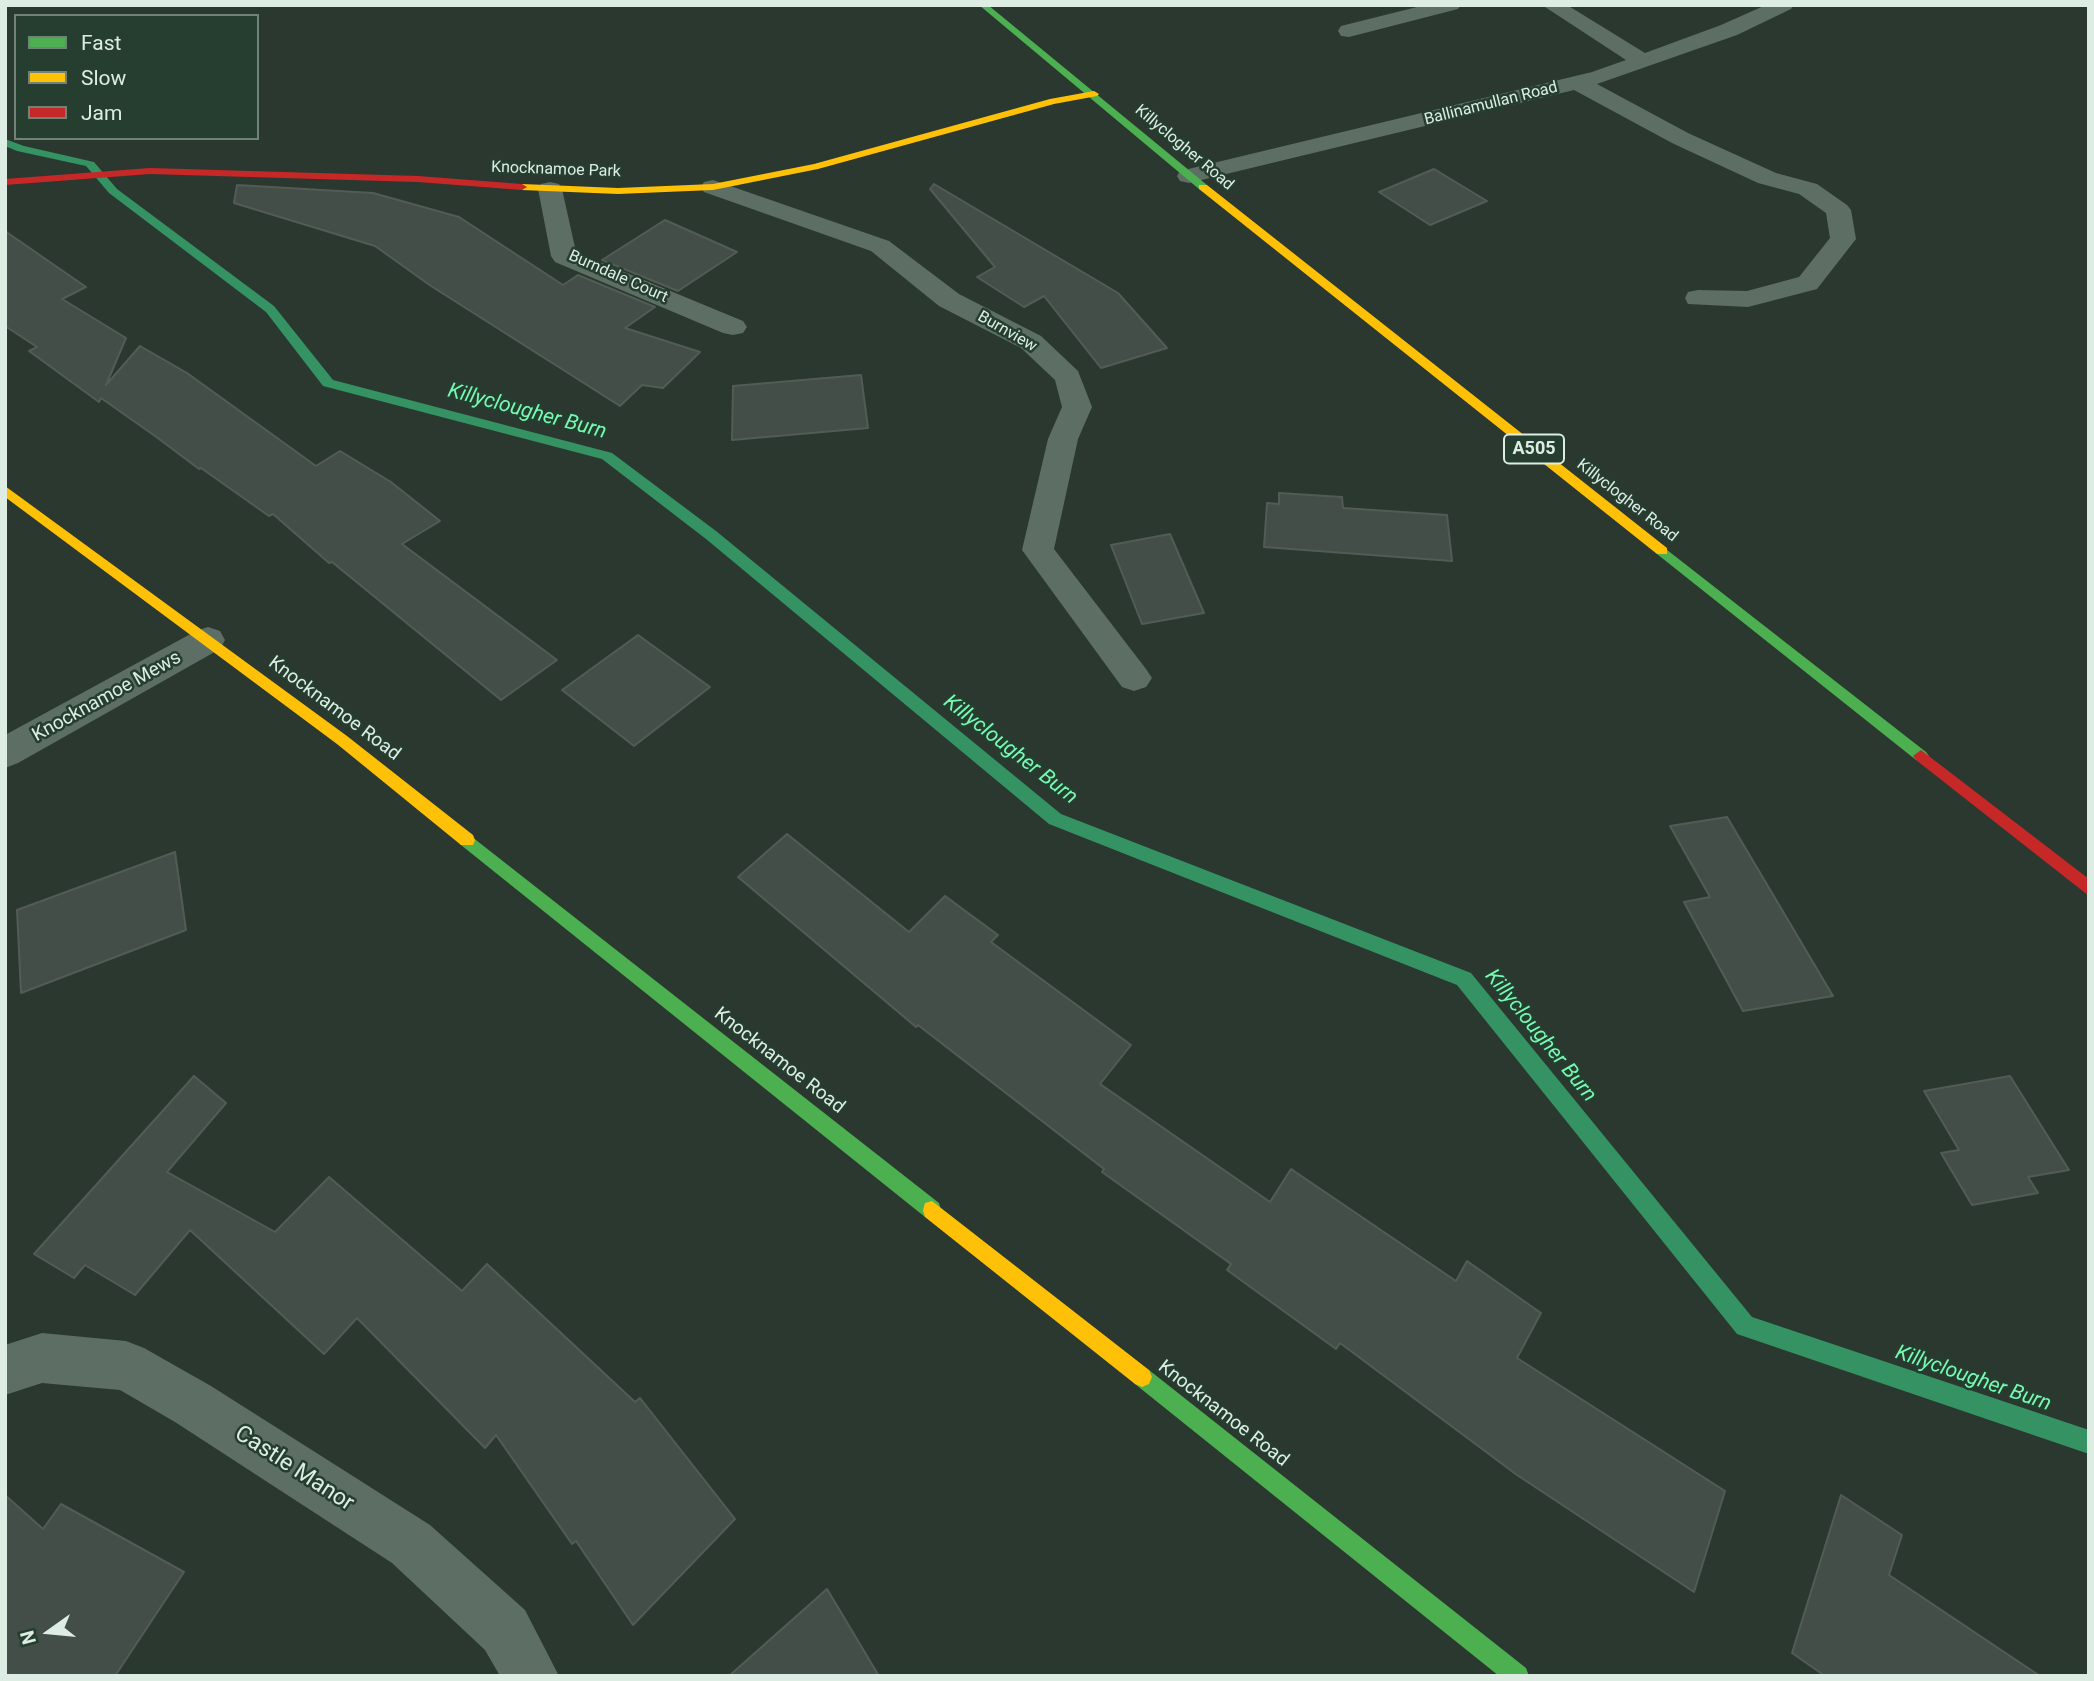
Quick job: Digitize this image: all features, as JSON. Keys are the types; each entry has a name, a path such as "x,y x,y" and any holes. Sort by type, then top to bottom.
{"main road":[{"name":"Killyclogher Road","path":"983,5 1094,94 1189,176 2089,889"},
{"name":"Knocknamoe Park","path":"5,182 128,173 418,179 618,191 713,187 815,167 1053,101 1094,94"},
{"name":"Knocknamoe Road","path":"5,490 342,740 1518,1676"}],"street":[{"path":"1349,31 1451,5"},
{"path":"1552,5 1643,61"},
{"name":"Ballinamullan Road","path":"1189,176 1577,82 1730,30 1784,5"},
{"path":"1577,82 1680,138 1766,178 1808,188 1838,210 1843,239 1808,283 1748,299 1698,298"},
{"name":"Burnview","path":"713,187 880,246 949,300 1031,342 1068,377 1077,407 1063,439 1038,550 1134,678"},
{"name":"Burndale Court","path":"550,189 564,256 733,327"},
{"name":"Knocknamoe Mews","path":"5,753 208,640"},
{"name":"Castle Manor","path":"5,1370 42,1358 126,1366 193,1404 411,1544 505,1630 531,1676"}],"building":[{"path":"1434,169 1487,201 1430,225 1379,192"},
{"path":"934,184 1118,293 1167,348 1101,368 1044,296 1024,307 977,277 995,267 930,189"},
{"path":"237,185 373,193 459,217 563,285 578,275 655,307 625,328 700,352 663,388 642,385 620,406 431,286 375,246 234,203"},
{"path":"665,220 737,252 678,291 602,260"},
{"path":"5,231 86,287 62,299 126,338 106,385 140,346 187,373 316,466 340,451 391,482 440,521 402,544 557,660 501,700 332,562 329,563 273,514 269,516 101,398 99,402 29,351 37,347 5,326"},
{"path":"861,375 868,428 732,440 733,386"},
{"path":"1279,493 1342,497 1343,508 1447,515 1452,561 1264,547 1267,503 1279,504"},
{"path":"1170,534 1204,613 1142,624 1111,545"},
{"path":"638,635 710,687 634,746 562,690"},
{"path":"1727,817 1833,996 1743,1011 1684,902 1710,897 1670,826"},
{"path":"787,834 909,932 945,896 998,935 991,942 1131,1045 1100,1084 1270,1202 1291,1169 1456,1281 1467,1261 1541,1313 1517,1358 1725,1491 1694,1592 1517,1475 1340,1343 1336,1349 1227,1270 1231,1264 1102,1172 1104,1169 918,1025 916,1027 738,877"},
{"path":"175,852 186,930 21,993 17,910"},
{"path":"194,1076 226,1103 167,1172 275,1232 329,1177 462,1291 487,1264 635,1402 640,1398 735,1519 633,1625 576,1541 572,1544 496,1435 485,1448 357,1318 324,1354 190,1230 135,1295 85,1265 74,1278 34,1254"},
{"path":"2010,1076 2069,1170 2028,1177 2038,1193 1972,1205 1941,1153 1959,1150 1924,1091"},
{"path":"5,1495 43,1529 61,1504 184,1572 115,1676 5,1676"},
{"path":"1841,1495 1902,1535 1889,1575 2040,1676 1825,1676 1792,1653"},
{"path":"827,1589 879,1676 729,1676"}],"waterway":[{"name":"Killyclougher Burn","path":"5,142 21,149 90,164 113,191 270,309 328,383 607,456 711,535 1055,819 1464,979 1745,1326 2089,1442"}],"traffic: fast":[{"path":"983,5 1203,187"},
{"path":"1662,551 1921,756"},
{"path":"467,840 932,1210"},
{"path":"1142,1377 1518,1676"}],"traffic: slow":[{"path":"522,187 618,191 713,187 815,167 1053,101 1094,94"},
{"path":"1203,187 1662,551"},
{"path":"5,490 342,740 467,840"},
{"path":"932,1210 1142,1377"}],"traffic: jam":[{"path":"5,182 150,171 418,179 522,187"},
{"path":"1921,756 2089,889"}]}
